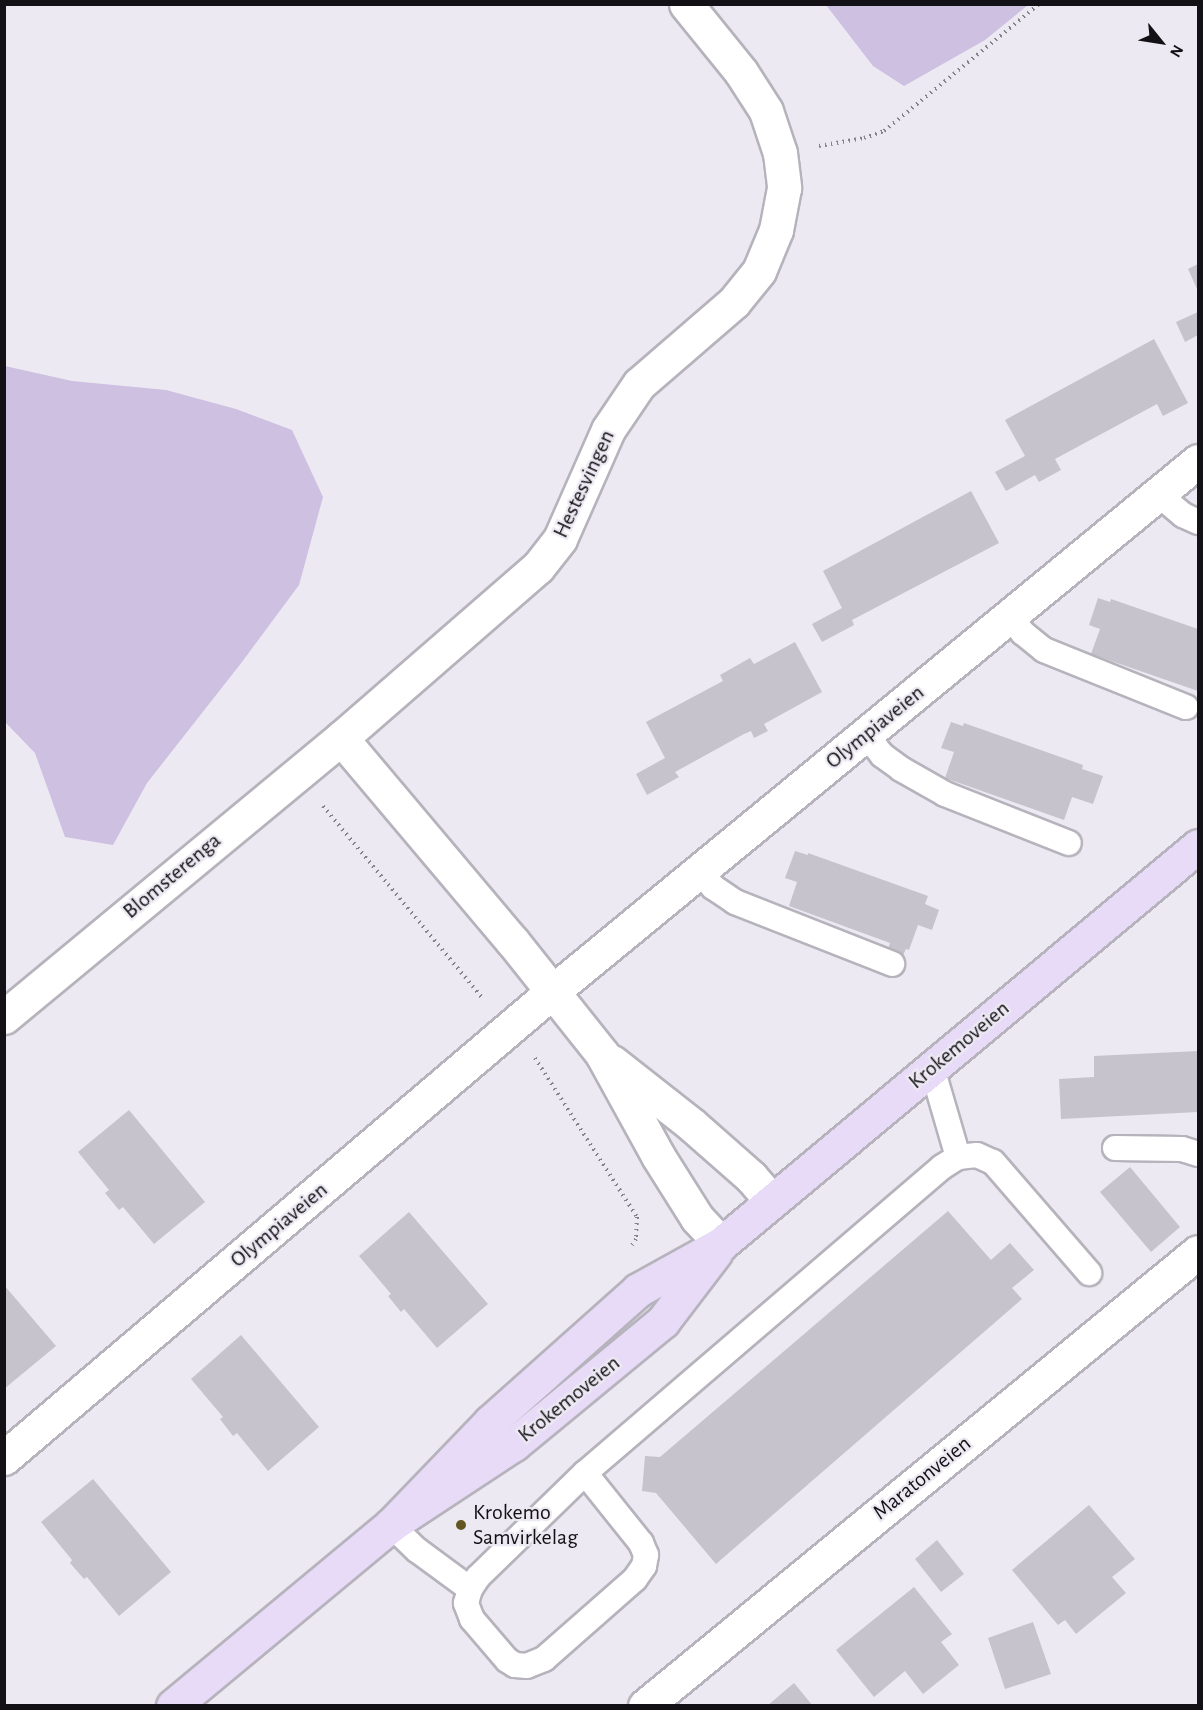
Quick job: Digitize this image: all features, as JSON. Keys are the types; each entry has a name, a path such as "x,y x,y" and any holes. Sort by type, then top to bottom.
{"main road":[{"name":"Krokemoveien","path":"173,1706 391,1525 514,1444 663,1321 721,1244 1198,846"}],"street":[{"name":"Hestesvingen","path":"341,738 538,567 560,539 608,430 639,384 734,302 759,271 778,219 784,188 780,153 766,111 741,72 686,4"},
{"name":"Olympiaveien","path":"4,1458 552,992 1198,461"},
{"path":"341,738 602,1054 658,1156 697,1218 721,1244"},
{"name":"Blomsterenga","path":"4,1017 341,738"},
{"path":"602,1054 692,1125 751,1177 772,1201"},
{"name":"Maratonveien","path":"645,1706 1198,1252"}],"lane":[{"path":"1158,494 1183,515 1198,522"},
{"path":"1010,616 1023,633 1044,650 1186,707"},
{"path":"866,735 892,762 945,794 1069,843"},
{"path":"700,872 713,887 735,902 891,964"},
{"path":"932,1068 958,1157"},
{"path":"1116,1148 1182,1149 1198,1154"},
{"path":"585,1473 641,1543 646,1555 644,1566 635,1579 544,1659 527,1666 515,1665 507,1660 472,1619 466,1603 470,1588 585,1473 942,1167 958,1157 977,1155 998,1166 1089,1273"},
{"path":"391,1525 417,1550 470,1588"}],"path":[{"path":"780,153 864,138 884,131 1039,4"}],"shaded area":[{"path":"826,5 1028,5 985,40 904,86 873,66"},
{"path":"5,366 72,381 166,390 236,409 292,430 323,497 299,585 147,783 113,845 65,837 35,753 5,722"}],"building":[{"path":"1198,264 1198,291 1188,269"},
{"path":"1198,312 1198,335 1185,342 1176,322"},
{"path":"1154,339 1188,403 1163,416 1157,404 1055,459 1061,470 1039,482 1035,475 1006,491 995,472 1025,456 1005,420"},
{"path":"971,491 999,543 852,620 854,625 822,642 812,624 842,608 823,571"},
{"path":"1098,598 1110,602 1111,599 1198,629 1198,691 1091,654 1100,629 1089,625"},
{"path":"795,642 822,692 764,724 768,731 754,738 751,731 744,734 675,772 679,777 647,795 636,774 665,758 646,722 723,681 720,675 750,658 754,664"},
{"path":"951,722 963,726 964,723 1083,765 1082,769 1103,776 1093,804 1072,797 1064,820 945,778 954,752 941,748"},
{"path":"795,851 808,855 808,853 928,896 925,904 939,910 932,930 918,925 909,950 906,949 903,955 888,949 890,943 789,906 797,882 785,878"},
{"path":"1198,1051 1198,1112 1061,1119 1059,1079 1094,1077 1094,1056"},
{"path":"129,1110 205,1202 154,1244 123,1207 119,1210 105,1193 109,1190 78,1152"},
{"path":"1130,1167 1180,1227 1151,1252 1100,1192"},
{"path":"948,1211 991,1260 1010,1243 1034,1270 1012,1288 1022,1299 716,1564 656,1493 642,1491 645,1456 660,1457"},
{"path":"409,1212 488,1304 437,1348 404,1309 401,1312 388,1296 391,1294 359,1256"},
{"path":"4,1285 56,1346 4,1389"},
{"path":"241,1335 319,1427 268,1471 237,1433 233,1436 220,1419 223,1417 191,1379"},
{"path":"93,1479 171,1572 119,1616 87,1577 84,1579 70,1563 72,1560 41,1522"},
{"path":"1089,1505 1135,1559 1112,1577 1126,1593 1076,1634 1065,1620 1058,1625 1012,1570"},
{"path":"937,1540 964,1574 941,1592 915,1559"},
{"path":"914,1587 952,1634 941,1642 959,1665 923,1694 905,1671 874,1697 836,1650"},
{"path":"1033,1622 1051,1674 1005,1689 988,1638"},
{"path":"794,1683 813,1706 767,1706"}],"place":[{"name":"Krokemo Samvirkelag","path":"461,1525"}]}
